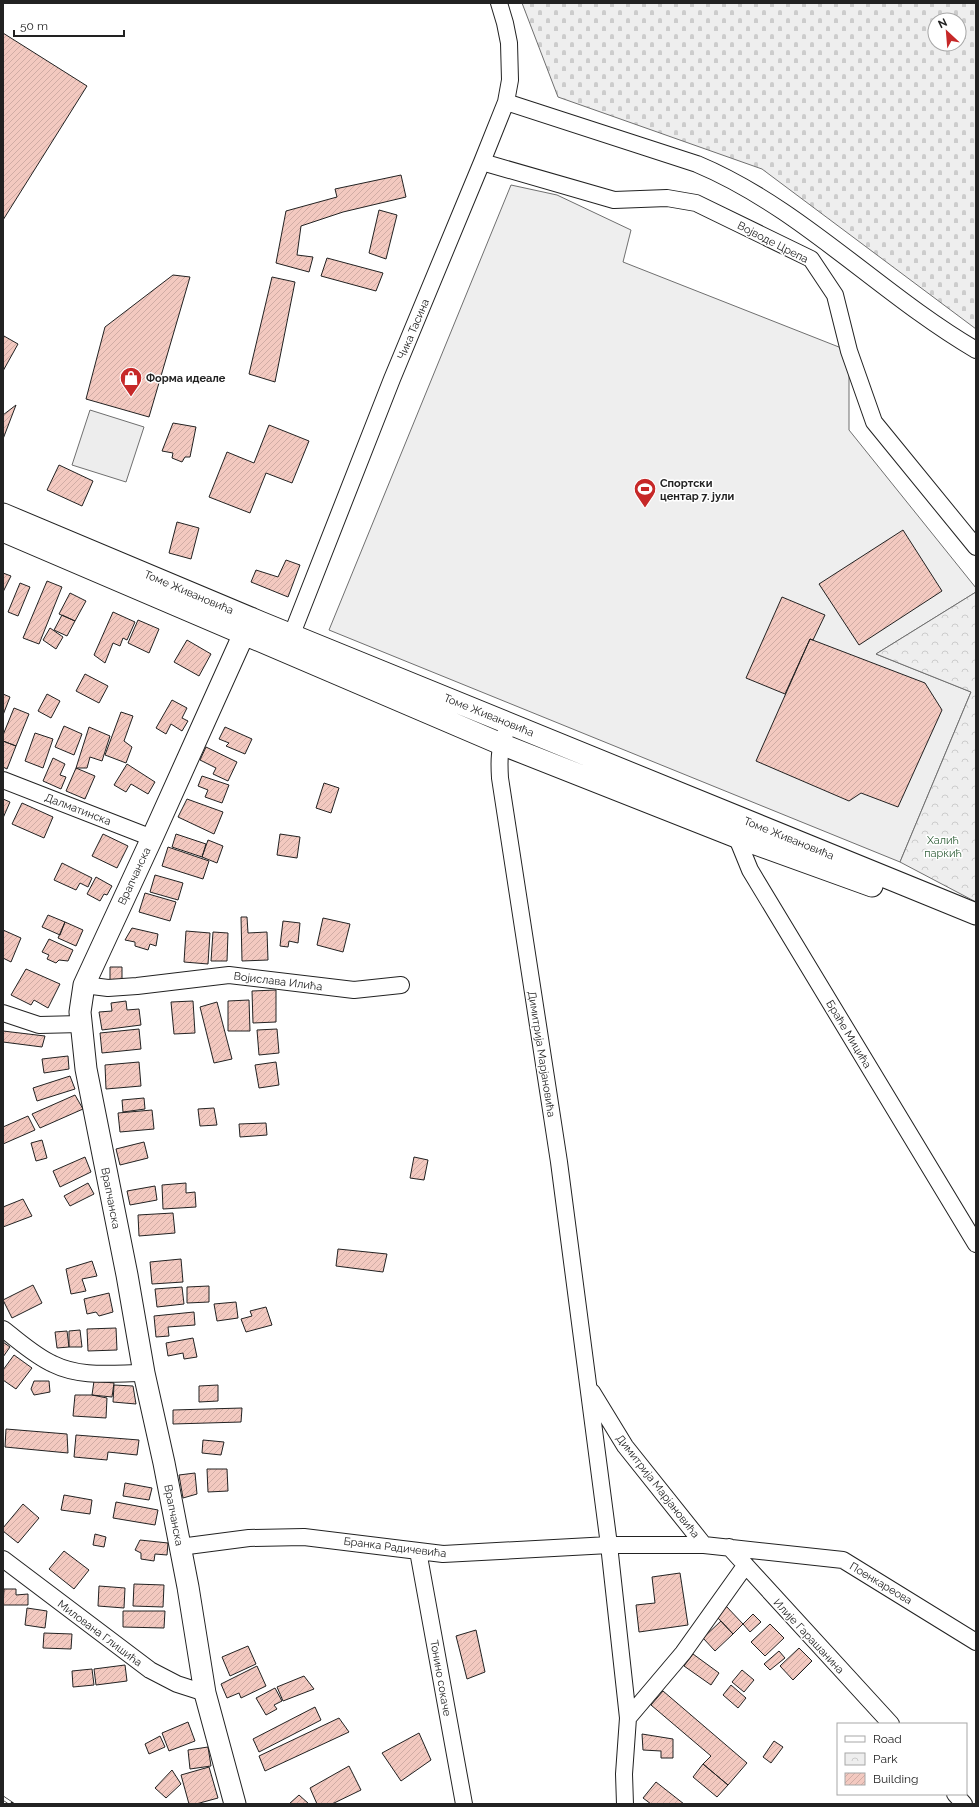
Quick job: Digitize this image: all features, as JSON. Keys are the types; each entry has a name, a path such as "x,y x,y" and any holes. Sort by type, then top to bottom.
{"main road":[{"name":"Томе Живановића","path":"3,514 288,643 501,744 976,914"},
{"name":"Томе Живановића","path":"3,531 248,626"},
{"name":"Врапчанска","path":"235,1804 205,1693 164,1463 144,1373 127,1275 86,1069 81,1024 81,999 84,985 248,626"},
{"name":"Томе Живановића","path":"288,643 510,724 742,829 976,928"}],"street":[{"name":"Чика Тасина","path":"288,643 392,379 506,102 510,80 509,43 499,3"},
{"path":"506,102 697,164 722,174 764,200 840,252 950,335 976,350"},
{"name":"Војводе Црепа","path":"482,162 614,200 667,198 696,203 810,259 835,295 849,351 874,422 976,547"},
{"name":"Димитрија Марјановића","path":"510,724 501,744 499,754 500,778 559,1162 609,1545 628,1718 624,1774 625,1804"},
{"name":"Далматинска","path":"3,780 152,838"},
{"name":"Браће Мицића","path":"742,829 741,849 750,870 976,1244"},
{"name":"Војислава Илића","path":"84,985 108,988 229,975 354,990 401,985"},
{"path":"3,1012 39,1025 81,1024"},
{"path":"3,1329 41,1358 64,1369 86,1373 144,1373"},
{"name":"Димитрија Марјановића","path":"588,1387 625,1446 704,1545"},
{"name":"Бранка Радичевића","path":"180,1548 249,1538 293,1536 442,1554 609,1545"},
{"name":"Димитрија Марјановића","path":"609,1545 704,1545"},
{"name":"Поенкареова","path":"704,1545 843,1560 976,1642"},
{"name":"Илије Гарашанина","path":"728,1547 890,1723"},
{"name":"Тонино сокаче","path":"418,1551 464,1804"},
{"name":"Милована Глишића","path":"3,1559 150,1670 178,1684 205,1693"},
{"path":"628,1718 683,1653 746,1566"},
{"path":"956,1795 964,1804"}],"green space":[{"path":"522,3 976,3 976,329 762,169 558,97"},
{"name":"Спортски центар 7. јули","path":"511,185 557,195 631,230 623,262 849,351 849,430 976,588 976,592 876,654 971,692 900,862 329,630"},
{"name":"Халић паркић","path":"976,592 976,902 900,862 971,692 876,654"}],"shaded area":[{"path":"90,410 144,427 126,482 72,465"}],"building":[{"path":"3,33 87,86 3,220"},
{"path":"401,175 406,197 343,212 301,226 297,255 313,257 309,272 276,263 286,211 337,197 335,189"},
{"path":"379,210 397,215 386,259 369,253"},
{"path":"327,258 383,273 376,291 321,276"},
{"path":"173,275 190,277 149,417 86,399 105,327"},
{"path":"272,277 295,282 275,382 249,374"},
{"path":"4,336 18,344 3,371 3,338"},
{"path":"16,405 3,439 3,415"},
{"path":"173,423 196,427 190,457 185,457 182,462 172,458 173,453 162,451"},
{"path":"269,425 309,441 292,483 266,473 250,513 209,497 227,452 254,463"},
{"path":"59,465 93,481 82,506 47,490"},
{"path":"177,522 199,528 191,559 169,553"},
{"path":"903,530 942,591 859,645 819,584"},
{"path":"286,560 300,565 288,597 251,582 256,570 278,577"},
{"path":"3,573 11,576 3,592"},
{"path":"47,581 62,587 39,644 23,638"},
{"path":"20,583 30,587 18,616 8,612"},
{"path":"70,593 86,601 75,621 59,614"},
{"path":"782,597 825,615 813,640 810,639 785,694 746,678"},
{"path":"113,612 135,622 127,640 123,638 120,646 113,643 105,663 94,655"},
{"path":"62,615 75,621 67,636 54,630"},
{"path":"138,620 159,629 149,653 128,643"},
{"path":"50,628 63,637 56,649 43,640"},
{"path":"810,639 925,683 942,710 898,807 861,793 849,801 756,761"},
{"path":"187,640 211,654 199,676 174,662"},
{"path":"85,674 108,686 99,703 76,691"},
{"path":"3,694 10,697 3,715"},
{"path":"47,694 60,701 51,718 38,711"},
{"path":"172,700 187,708 182,718 188,721 182,731 171,724 166,734 156,728"},
{"path":"14,708 29,714 16,746 3,741 3,735"},
{"path":"121,712 133,716 124,741 132,747 126,763 105,755"},
{"path":"64,726 82,734 74,755 55,747"},
{"path":"89,727 110,736 102,761 90,757 87,768 76,768"},
{"path":"225,727 252,739 245,754 226,746 229,743 219,739"},
{"path":"35,733 53,739 43,768 25,761"},
{"path":"3,741 16,746 7,769 3,767"},
{"path":"206,747 237,762 228,781 213,774 216,768 200,760"},
{"path":"53,758 65,764 60,775 66,777 61,789 43,781"},
{"path":"127,764 155,782 148,794 131,784 126,792 114,785"},
{"path":"76,768 95,776 85,799 66,791"},
{"path":"202,776 229,785 222,803 205,797 208,790 198,786"},
{"path":"324,783 339,788 331,813 316,808"},
{"path":"3,799 10,802 3,818"},
{"path":"187,799 223,812 214,834 178,817"},
{"path":"22,803 53,817 44,838 12,824"},
{"path":"103,834 128,846 117,868 92,856"},
{"path":"176,834 206,844 202,857 172,847"},
{"path":"280,834 300,837 297,858 277,855"},
{"path":"208,840 223,846 217,863 202,857"},
{"path":"168,847 209,861 203,879 162,866"},
{"path":"62,863 92,878 88,887 80,883 76,890 54,880"},
{"path":"155,875 183,883 178,900 150,892"},
{"path":"96,877 112,886 107,895 104,894 100,901 87,894"},
{"path":"145,893 176,902 170,921 139,912"},
{"path":"48,915 65,922 60,935 42,927"},
{"path":"241,917 247,917 248,933 267,932 268,960 242,961"},
{"path":"323,918 350,924 343,952 317,945"},
{"path":"283,921 300,923 298,943 289,941 288,947 280,946"},
{"path":"65,922 83,930 76,946 58,938"},
{"path":"132,928 158,934 156,946 150,944 148,950 135,946 135,942 125,940"},
{"path":"3,930 21,938 11,962 3,958"},
{"path":"186,931 210,933 208,964 184,962"},
{"path":"213,932 228,933 227,961 211,961"},
{"path":"49,939 73,950 68,961 59,960 56,963 47,959 49,955 42,952"},
{"path":"110,967 122,967 122,983 110,983"},
{"path":"26,969 60,984 48,1008 34,1000 31,1005 11,995"},
{"path":"276,990 276,1022 253,1023 252,991"},
{"path":"249,1000 250,1031 228,1031 228,1001"},
{"path":"126,1001 127,1010 139,1009 141,1025 102,1030 99,1012 112,1011 111,1003"},
{"path":"193,1001 195,1033 174,1034 171,1002"},
{"path":"217,1002 232,1059 214,1063 200,1007"},
{"path":"139,1029 141,1049 102,1053 100,1033"},
{"path":"277,1029 279,1053 259,1055 257,1030"},
{"path":"3,1031 45,1036 42,1047 3,1042"},
{"path":"68,1056 69,1069 44,1073 42,1059"},
{"path":"139,1062 141,1086 106,1089 105,1065"},
{"path":"276,1062 279,1085 259,1088 255,1065"},
{"path":"70,1076 75,1089 37,1101 33,1088"},
{"path":"75,1095 83,1109 40,1128 32,1114"},
{"path":"144,1098 145,1109 123,1112 122,1100"},
{"path":"214,1108 217,1125 200,1126 198,1109"},
{"path":"152,1110 154,1129 120,1132 118,1113"},
{"path":"28,1116 35,1130 3,1144 3,1127"},
{"path":"266,1123 267,1135 240,1137 239,1124"},
{"path":"42,1140 47,1158 36,1161 31,1143"},
{"path":"144,1142 148,1158 120,1165 116,1149"},
{"path":"85,1157 91,1172 60,1187 53,1171"},
{"path":"414,1157 428,1160 424,1180 410,1178"},
{"path":"88,1183 94,1194 70,1206 64,1196"},
{"path":"186,1183 186,1193 195,1192 196,1207 163,1209 162,1185"},
{"path":"155,1186 157,1200 130,1205 127,1191"},
{"path":"23,1199 32,1216 3,1227 3,1207"},
{"path":"173,1213 175,1233 139,1236 138,1215"},
{"path":"338,1249 387,1254 383,1272 336,1266"},
{"path":"181,1259 183,1282 152,1284 150,1262"},
{"path":"92,1261 97,1276 82,1279 86,1291 71,1294 66,1269"},
{"path":"33,1285 42,1303 12,1318 3,1300"},
{"path":"209,1286 209,1302 187,1303 187,1287"},
{"path":"182,1287 184,1304 157,1307 155,1289"},
{"path":"109,1293 113,1312 99,1316 96,1312 87,1314 84,1299"},
{"path":"236,1302 238,1318 217,1321 214,1304"},
{"path":"266,1307 272,1325 246,1332 241,1319 252,1316 250,1311"},
{"path":"194,1312 195,1325 168,1327 169,1336 156,1337 154,1316"},
{"path":"116,1328 117,1350 88,1351 87,1329"},
{"path":"80,1330 82,1347 69,1347 69,1331"},
{"path":"67,1331 69,1347 57,1348 55,1332"},
{"path":"193,1338 197,1357 184,1359 183,1353 168,1356 166,1343"},
{"path":"3,1342 10,1347 3,1357"},
{"path":"14,1355 32,1368 16,1389 3,1380 3,1370"},
{"path":"34,1381 49,1381 50,1392 34,1395 31,1389"},
{"path":"94,1381 114,1383 112,1397 92,1395"},
{"path":"114,1385 133,1386 136,1404 113,1402"},
{"path":"218,1385 218,1401 199,1402 199,1386"},
{"path":"75,1395 92,1395 107,1398 106,1418 73,1416"},
{"path":"242,1408 241,1422 173,1424 173,1410"},
{"path":"6,1429 67,1434 68,1453 5,1447"},
{"path":"76,1435 139,1440 137,1455 108,1452 107,1460 74,1457"},
{"path":"203,1440 224,1442 221,1455 202,1453"},
{"path":"207,1469 227,1469 228,1491 208,1492"},
{"path":"195,1473 197,1494 183,1498 179,1475"},
{"path":"125,1483 152,1488 149,1500 123,1496"},
{"path":"64,1495 92,1500 90,1514 61,1510"},
{"path":"116,1502 158,1510 155,1525 113,1518"},
{"path":"23,1504 39,1518 18,1543 3,1531 3,1528"},
{"path":"95,1534 106,1537 104,1547 93,1545"},
{"path":"140,1540 168,1543 167,1555 155,1554 154,1561 141,1559 141,1553 135,1550"},
{"path":"64,1551 89,1570 74,1589 49,1569"},
{"path":"680,1573 688,1625 639,1632 636,1605 655,1603 652,1577"},
{"path":"134,1584 164,1585 163,1607 133,1606"},
{"path":"99,1586 125,1588 124,1608 98,1606"},
{"path":"4,1589 16,1589 16,1595 28,1594 28,1605 3,1605"},
{"path":"726,1606 743,1624 733,1634 716,1616"},
{"path":"27,1608 47,1611 45,1628 25,1625"},
{"path":"123,1611 165,1611 164,1628 123,1627"},
{"path":"753,1614 761,1622 750,1632 743,1624"},
{"path":"721,1621 733,1634 715,1651 703,1638"},
{"path":"770,1624 784,1638 765,1656 751,1642"},
{"path":"476,1630 485,1672 467,1679 456,1636"},
{"path":"44,1633 72,1634 71,1649 43,1648"},
{"path":"248,1646 256,1664 230,1676 222,1657"},
{"path":"799,1648 812,1661 793,1680 780,1666"},
{"path":"779,1651 785,1658 770,1670 764,1664"},
{"path":"693,1654 719,1673 711,1685 684,1666"},
{"path":"125,1665 127,1681 96,1685 94,1669"},
{"path":"257,1666 266,1686 241,1698 239,1693 227,1698 221,1684"},
{"path":"92,1669 94,1685 73,1687 72,1671"},
{"path":"742,1670 754,1680 744,1692 732,1682"},
{"path":"304,1676 314,1689 283,1701 277,1687"},
{"path":"731,1685 746,1698 738,1708 723,1695"},
{"path":"275,1688 282,1701 274,1705 277,1709 266,1715 256,1698"},
{"path":"663,1691 747,1763 728,1785 703,1764 711,1756 651,1705"},
{"path":"315,1707 321,1720 259,1752 253,1739"},
{"path":"339,1718 349,1732 265,1771 259,1756"},
{"path":"188,1722 195,1741 169,1751 162,1733"},
{"path":"419,1733 431,1760 401,1781 382,1753"},
{"path":"642,1734 673,1739 673,1758 661,1758 661,1751 643,1750"},
{"path":"160,1736 165,1747 149,1754 145,1744"},
{"path":"774,1741 783,1747 771,1763 763,1757"},
{"path":"208,1747 211,1766 190,1769 188,1750"},
{"path":"703,1764 728,1785 717,1797 693,1777"},
{"path":"349,1766 361,1790 332,1804 317,1804 310,1788"},
{"path":"209,1767 218,1798 196,1804 189,1804 181,1775"},
{"path":"172,1770 181,1784 166,1798 155,1788"},
{"path":"656,1782 684,1804 651,1804 643,1798"},
{"path":"299,1795 309,1804 289,1804"}],"railway":[{"path":"3,1798 12,1804"}],"place":[{"name":"Форма идеале","path":"131,398"},
{"name":"Спортски центар 7. јули","path":"645,508"}]}
